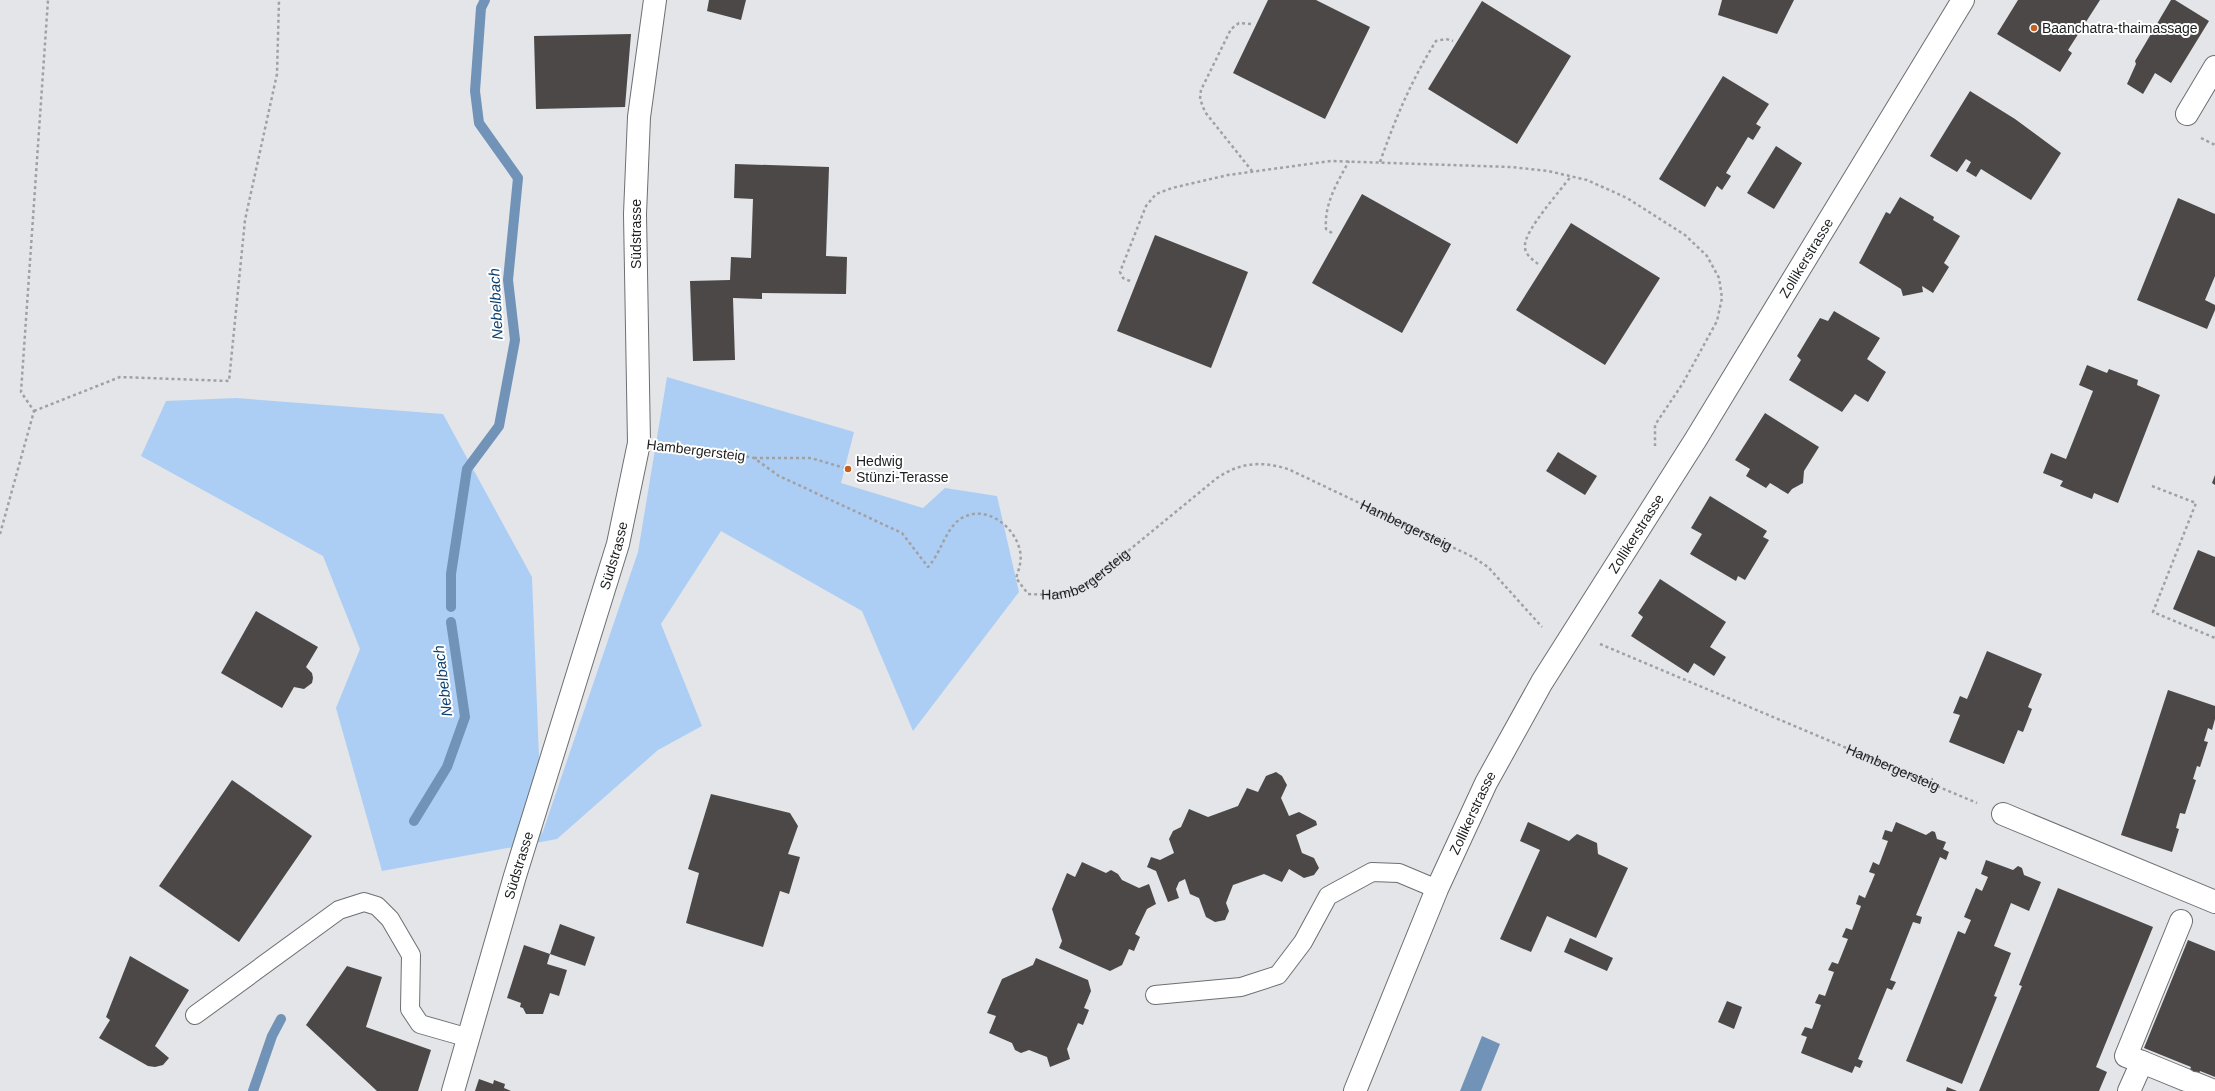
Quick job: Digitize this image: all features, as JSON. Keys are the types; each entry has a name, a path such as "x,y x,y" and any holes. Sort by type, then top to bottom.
{"street":[{"name":"Südstrasse","path":"453,1091 515,876 618,544 639,443 635,214 639,117 655,0"},
{"name":"Zollikerstrasse","path":"1355,1091 1437,889 1486,784 1542,682 1696,438 1963,0"},
{"path":"2187,114 2215,67"},
{"path":"2003,814 2215,902"},
{"path":"2181,921 2126,1056 2198,1085"},
{"path":"2129,1091 2142,1062"}],"lane":[{"path":"1156,995 1241,987 1278,975 1302,942 1328,896 1372,872 1399,873 1437,889"},
{"path":"195,1015 339,910 364,902 377,906 390,919 411,955 410,1009 420,1024 469,1038"}],"path":[{"path":"0,534 34,411 21,392 48,0"},
{"path":"34,411 120,377 229,381 245,220 277,74 279,0"},
{"path":"1251,24 1239,23 1231,29 1201,90 1200,99 1205,112 1252,171"},
{"path":"1380,162 1395,118 1416,73 1436,41 1446,39 1453,41"},
{"path":"1130,281 1123,278 1120,272 1146,206 1156,194 1172,188 1252,171 1331,161 1511,167 1548,171 1587,180 1627,198 1685,235 1707,256 1719,278 1722,298 1717,321 1683,383 1655,425 1655,448"},
{"path":"1332,233 1326,229 1325,216 1330,198 1349,162"},
{"path":"1538,264 1528,256 1524,246 1528,232 1571,176"},
{"name":"Hambergersteig","path":"639,443 712,450 754,458 778,476 902,533 928,567 937,558 952,527 960,519 972,514 984,514 997,519 1016,538 1020,552 1020,566 1016,578 1028,594 1062,595 1076,591 1089,583 1228,471 1254,463 1271,464 1288,469 1473,557 1488,567 1550,635 1568,639 1591,641 2003,814"},
{"path":"754,458 811,458 848,469"},
{"path":"2152,486 2196,503 2152,612 2215,638"}],"shaded area":[{"path":"667,377 854,432 841,483 923,508 945,488 997,496 1019,592 913,731 862,611 721,531 661,624 702,726 658,750 557,839 382,871 336,708 360,649 323,556 141,456 166,401 236,398 443,414 532,577 542,834 638,552"},
{"path":"1482,1036 1500,1044 1481,1091 1460,1091"}],"building":[{"path":"709,0 746,0 741,20 707,11"},
{"path":"1268,0 1316,0 1370,27 1325,119 1233,73"},
{"path":"1722,0 1794,0 1777,34 1718,15"},
{"path":"2018,0 2100,0 2068,50 2072,53 2060,72 1997,34"},
{"path":"2171,0 2175,0 2209,21 2171,83 2155,73 2143,94 2127,84 2136,64 2135,61"},
{"path":"1482,1 1571,56 1517,144 1428,89"},
{"path":"631,34 625,107 536,109 534,36"},
{"path":"1723,76 1769,104 1756,124 1761,127 1753,140 1748,137 1726,173 1731,176 1722,190 1717,186 1705,207 1659,179"},
{"path":"1970,91 2015,119 2061,153 2031,200 1981,169 1976,177 1966,171 1971,162 1966,159 1957,172 1930,156"},
{"path":"1776,146 1802,163 1774,209 1747,193"},
{"path":"735,164 829,167 826,256 847,257 846,294 762,293 762,299 733,298 735,360 693,361 690,281 730,280 731,257 751,258 753,199 734,198"},
{"path":"1362,194 1451,244 1402,333 1312,283"},
{"path":"1900,197 1934,217 1933,220 1960,236 1944,263 1949,267 1933,293 1922,286 1923,292 1903,296 1901,289 1859,263 1886,212 1890,214"},
{"path":"2178,198 2215,214 2215,276 2205,300 2215,305 2215,310 2207,329 2137,300"},
{"path":"1571,223 1660,278 1605,365 1516,310"},
{"path":"1155,235 1248,272 1211,368 1117,331"},
{"path":"1834,311 1880,338 1867,359 1886,372 1868,402 1855,394 1842,412 1789,380 1801,360 1797,356 1820,318 1828,321"},
{"path":"2087,365 2107,373 2109,369 2138,380 2137,385 2160,395 2118,503 2094,493 2092,499 2060,486 2063,481 2043,473 2051,453 2066,459 2093,391 2079,385"},
{"path":"1765,413 1819,447 1804,471 1803,483 1792,489 1788,494 1770,483 1766,488 1746,476 1750,469 1735,460"},
{"path":"1558,452 1597,476 1585,495 1546,471"},
{"path":"2215,475 2215,485 2212,483"},
{"path":"1710,496 1767,531 1763,537 1769,540 1745,580 1738,576 1736,581 1690,554 1702,534 1691,528"},
{"path":"2198,550 2215,557 2215,627 2173,609"},
{"path":"1660,579 1726,622 1710,647 1726,657 1714,676 1694,663 1688,673 1631,636 1643,617 1638,613"},
{"path":"256,611 318,647 306,667 312,673 312,683 304,689 294,687 282,708 221,673"},
{"path":"1987,651 2042,674 2028,707 2032,709 2023,732 2018,730 2004,764 1949,742 1960,715 1953,713 1960,696 1967,699"},
{"path":"2168,690 2215,706 2215,719 2212,730 2208,728 2204,741 2208,742 2200,767 2197,766 2193,779 2196,780 2185,814 2180,813 2176,828 2179,829 2172,852 2121,835"},
{"path":"1276,772 1282,776 1287,785 1281,798 1289,816 1299,812 1316,821 1317,825 1296,835 1302,853 1314,858 1319,868 1314,875 1304,878 1289,869 1282,882 1264,874 1233,885 1226,903 1229,911 1225,920 1215,922 1206,917 1199,898 1190,894 1185,879 1179,882 1176,889 1179,898 1168,902 1156,871 1147,867 1151,857 1160,860 1174,853 1169,839 1173,831 1181,827 1189,809 1208,817 1238,806 1247,788 1258,792 1266,776"},
{"path":"232,780 312,836 239,942 159,886"},
{"path":"711,794 790,813 798,826 788,854 800,857 789,894 780,891 763,947 686,923 699,873 688,869"},
{"path":"1528,822 1569,841 1577,834 1597,843 1598,854 1628,868 1596,938 1547,916 1531,952 1500,939 1540,850 1520,841"},
{"path":"1896,822 1926,835 1932,831 1935,832 1937,839 1946,842 1943,849 1949,852 1946,860 1940,857 1916,915 1922,917 1920,924 1913,922 1890,980 1896,982 1892,990 1887,988 1858,1059 1863,1061 1860,1068 1855,1066 1852,1073 1801,1053 1807,1037 1801,1035 1805,1027 1812,1029 1821,1005 1815,1003 1819,994 1825,996 1834,972 1828,970 1832,962 1838,964 1848,939 1842,937 1846,928 1852,930 1861,906 1856,904 1859,895 1865,898 1875,874 1869,872 1873,862 1879,865 1888,841 1882,839 1885,830 1892,832"},
{"path":"1986,860 2013,870 2018,866 2022,868 2024,875 2041,882 2029,911 2011,903 1994,946 2011,953 1994,996 1997,997 1962,1084 1906,1061 1958,931 1965,934 1971,920 1964,917 1976,888 1982,891 1988,877 1981,874"},
{"path":"1082,862 1106,873 1111,870 1118,874 1122,880 1139,888 1149,884 1156,904 1147,909 1135,934 1140,937 1134,951 1129,949 1122,965 1110,971 1059,948 1062,941 1052,909 1067,873 1075,877"},
{"path":"2058,888 2153,927 2096,1067 2107,1072 2099,1091 1979,1091 2022,986 2019,985"},
{"path":"560,924 595,937 585,966 550,954"},
{"path":"1570,938 1613,958 1607,971 1564,952"},
{"path":"2188,940 2215,951 2215,1077 2200,1071 2191,1091 2181,1091 2191,1067 2144,1048"},
{"path":"524,945 550,954 547,964 567,970 559,996 550,993 543,1014 526,1014 523,1008 520,1007 521,1003 507,998"},
{"path":"130,956 189,990 155,1046 169,1058 163,1065 155,1067 148,1066 99,1038 110,1020 106,1017"},
{"path":"1036,958 1088,980 1091,991 1084,1008 1089,1010 1083,1025 1078,1023 1067,1049 1070,1059 1050,1067 1047,1057 1029,1050 1021,1053 1015,1050 1012,1043 989,1033 996,1016 987,1013 1002,979 1033,965"},
{"path":"347,966 382,977 366,1027 431,1050 418,1091 377,1091 306,1025"},
{"path":"1727,1001 1742,1007 1734,1029 1718,1022"},
{"path":"479,1079 493,1084 494,1080 505,1084 504,1088 511,1091 475,1091"},
{"path":"1947,1087 1957,1091 1946,1091"}],"waterway":[{"name":"Nebelbach","path":"451,607 451,574 467,469 499,426 515,340 508,280 518,178 479,123 475,91 481,8 485,0"},
{"name":"Nebelbach","path":"414,821 447,767 465,717 451,622"},
{"name":"Nebelbach","path":"253,1091 272,1036 281,1019"}],"place":[{"name":"Baanchatra-thaimassage","path":"2034,28"},
{"name":"Hedwig Stünzi-Terasse","path":"848,469"}]}
